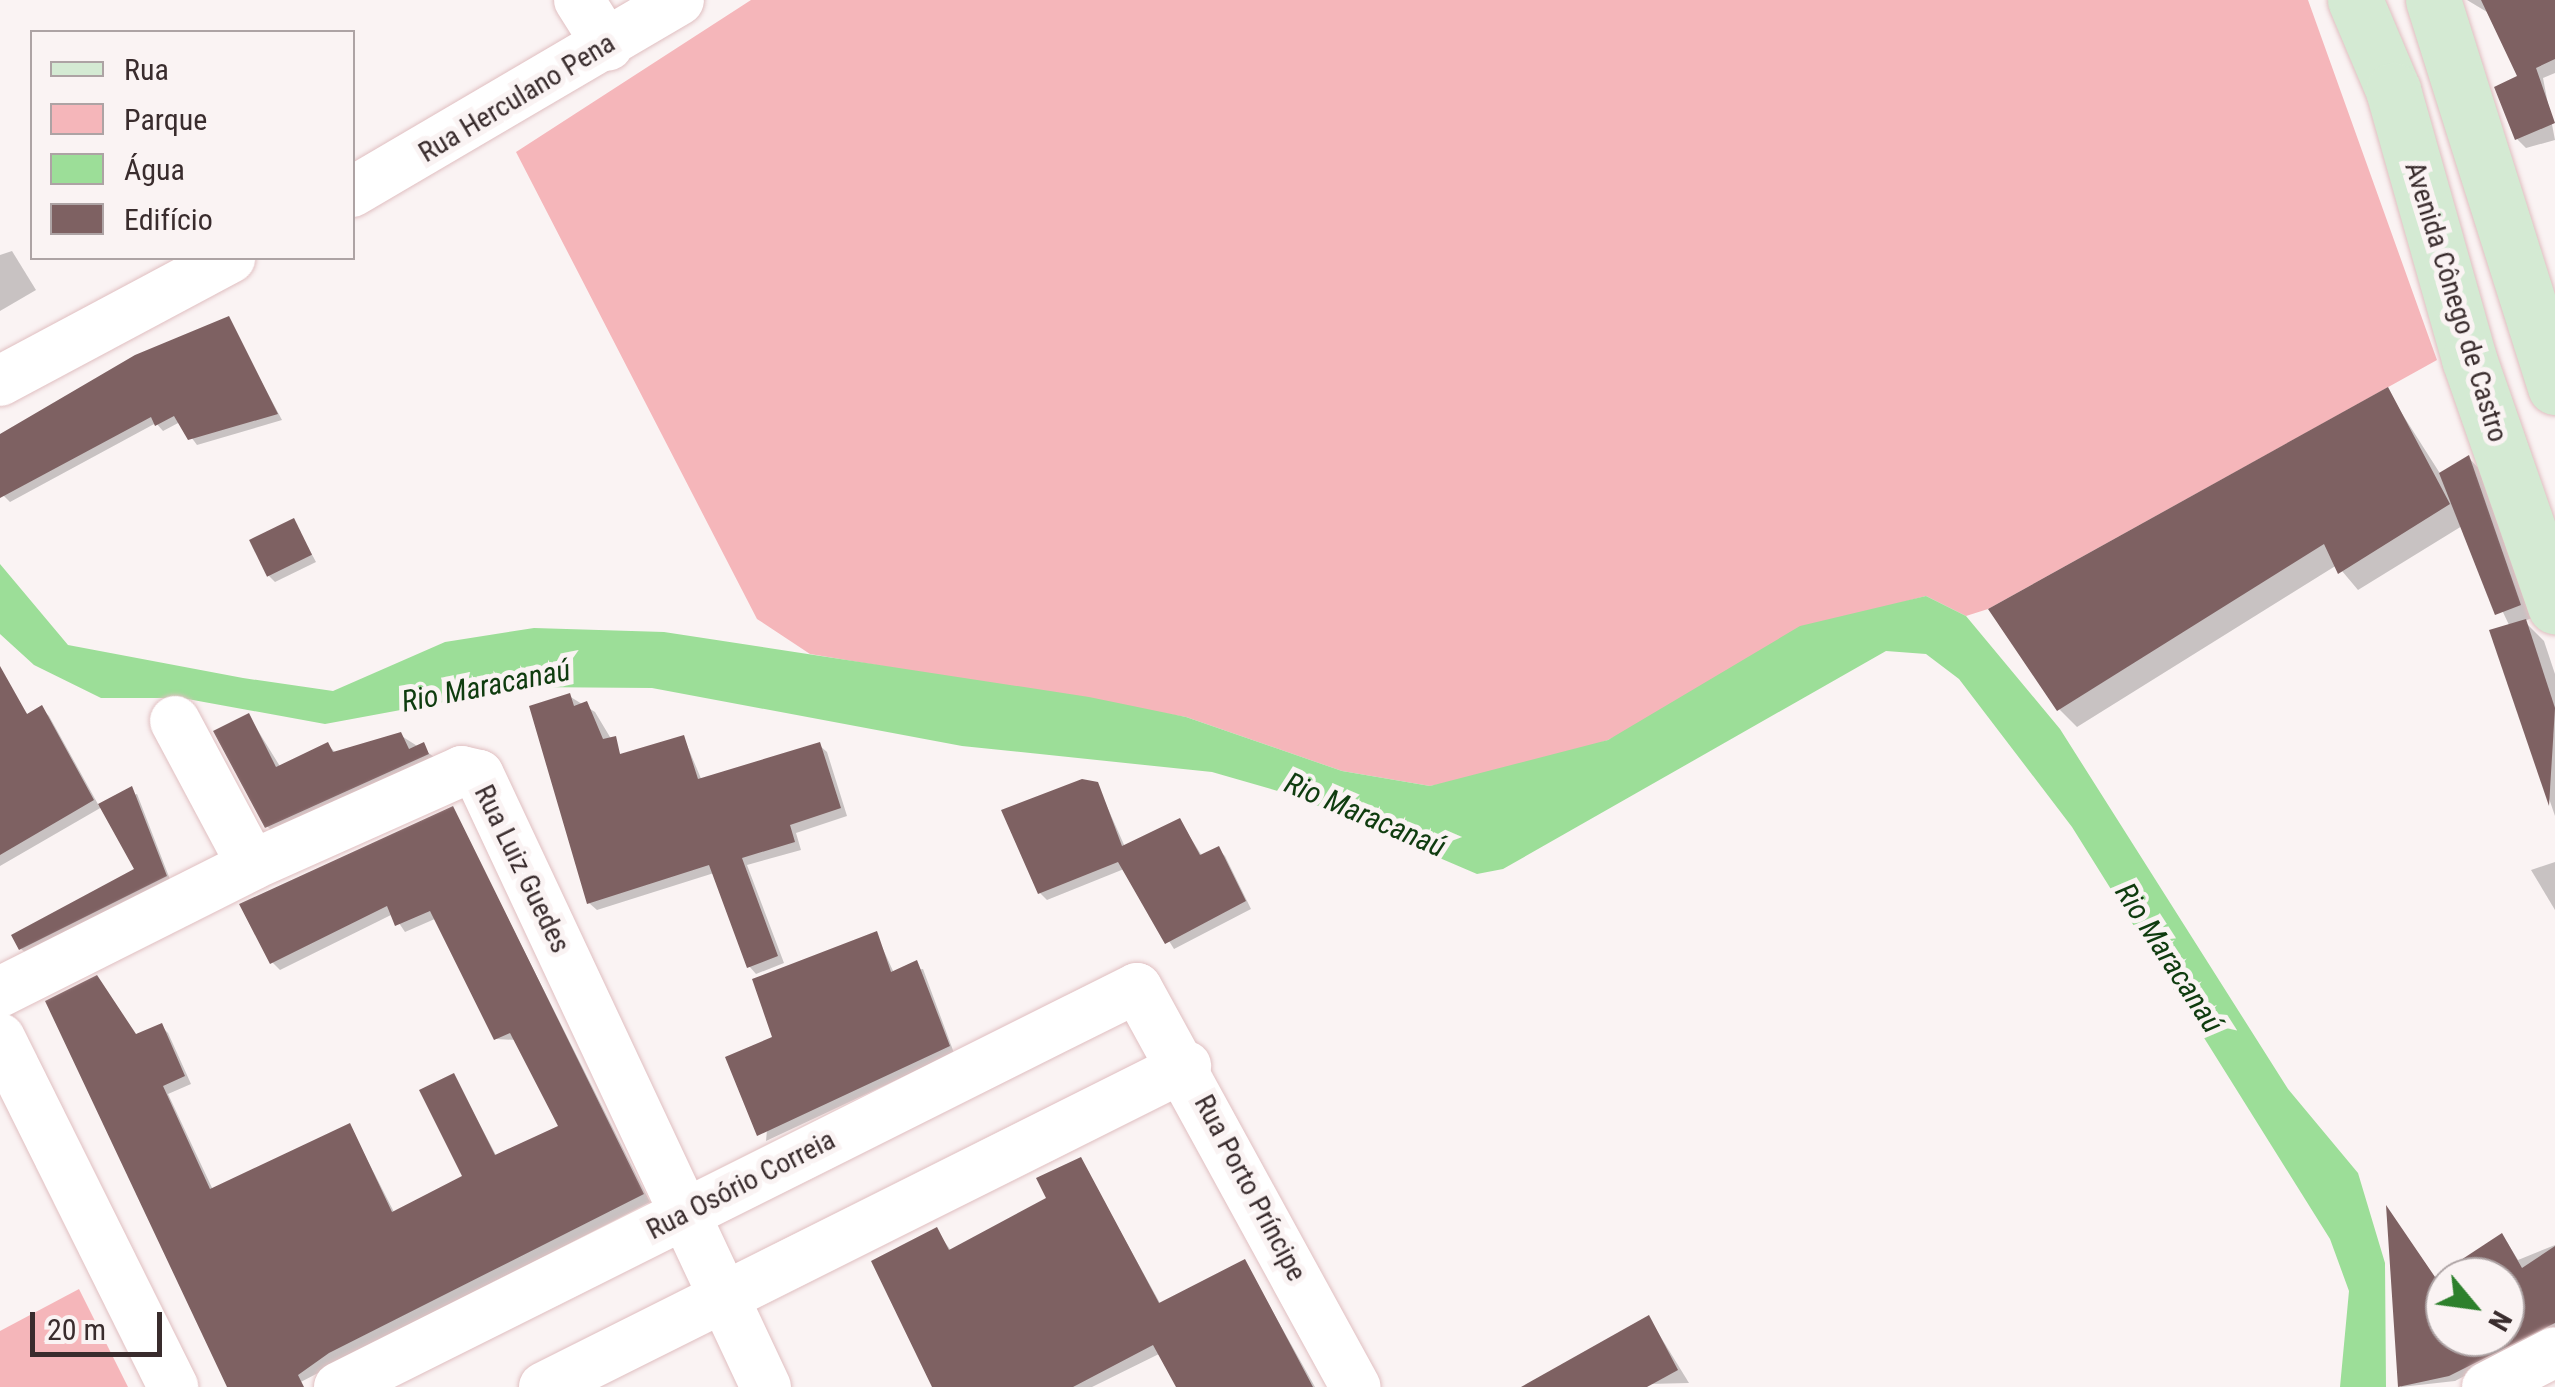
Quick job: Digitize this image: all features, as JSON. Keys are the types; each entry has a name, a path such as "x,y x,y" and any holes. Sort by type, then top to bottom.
{"main road":[{"name":"Avenida Cônego de Castro","path":"2355,0 2392,90 2469,360 2555,606"},
{"path":"2433,0 2541,296 2555,387"}],"street":[{"path":"579,0 608,46"},
{"name":"Rua Herculano Pena","path":"355,190 608,46 679,0"},
{"path":"0,381 226,260"},
{"path":"175,720 252,865"},
{"name":"Rua Luiz Guedes","path":"0,992 252,865 462,771 479,775 684,1214 721,1302 766,1387"},
{"name":"Rua Osório Correia","path":"339,1387 1130,989 1144,991"},
{"name":"Rua Porto Príncipe","path":"1144,991 1355,1387"},
{"path":"0,1038 173,1387"},
{"path":"544,1387 721,1302 1186,1066"},
{"path":"2487,1387 2555,1352"}],"green space":[{"path":"751,0 2308,0 2437,360 1988,609 1966,616 1926,596 1877,609 1608,740 1527,768 1430,786 1342,771 1186,717 810,654 757,619 516,152"},
{"path":"79,1289 128,1387 0,1387 0,1331"}],"water":[{"name":"Rio Maracanaú","path":"0,564 68,645 243,678 333,691 445,642 534,628 664,632 1089,697 1186,717 1342,771 1430,786 1608,740 1800,626 1926,596 1966,616 2060,729 2288,1089 2358,1173 2385,1263 2386,1387 2340,1387 2349,1291 2330,1239 2072,827 1959,679 1926,654 1886,651 1503,869 1477,874 1295,796 1212,772 962,746 652,688 525,687 325,724 182,698 101,698 34,665 0,634"}],"building":[{"path":"2481,0 2555,0 2555,59 2536,68 2555,123 2515,140 2494,87 2517,76"},
{"path":"229,316 278,414 188,440 174,416 155,426 151,417 0,498 0,434 135,355"},
{"path":"2388,387 2450,504 2338,574 2324,544 2057,711 1988,609"},
{"path":"2469,455 2521,605 2495,615 2439,473"},
{"path":"294,518 312,555 267,577 249,540"},
{"path":"2526,619 2555,708 2549,806 2489,630"},
{"path":"0,666 27,714 42,705 94,800 0,855"},
{"path":"570,693 574,706 587,701 603,739 616,736 620,754 684,735 698,779 820,742 841,808 790,825 795,842 742,858 778,956 747,968 709,865 587,904 529,706"},
{"path":"249,713 276,767 328,742 333,752 401,732 409,749 424,742 429,754 265,828 213,731"},
{"path":"1082,779 1098,782 1122,846 1180,818 1200,855 1219,846 1246,901 1165,944 1118,862 1038,894 1001,810"},
{"path":"132,786 167,876 19,950 11,935 134,869 98,804"},
{"path":"453,806 644,1194 329,1353 298,1375 304,1387 227,1387 45,1001 97,975 136,1034 162,1023 185,1076 163,1086 210,1189 350,1123 392,1212 462,1176 419,1090 454,1073 495,1155 558,1126 510,1033 494,1040 430,911 395,926 387,906 270,964 239,904"},
{"path":"877,931 891,972 917,960 950,1046 757,1136 725,1057 772,1037 752,979"},
{"path":"1081,1157 1159,1303 1245,1259 1313,1387 1176,1387 1153,1345 1073,1387 932,1387 871,1261 937,1227 949,1250 1046,1198 1036,1178"},
{"path":"2386,1205 2425,1262 2425,1357 2487,1357 2449,1376 2398,1387"},
{"path":"2502,1233 2516,1257 2465,1257"},
{"path":"2555,1246 2555,1323 2525,1338 2525,1266"},
{"path":"1649,1315 1678,1370 1647,1387 1521,1387"}]}
